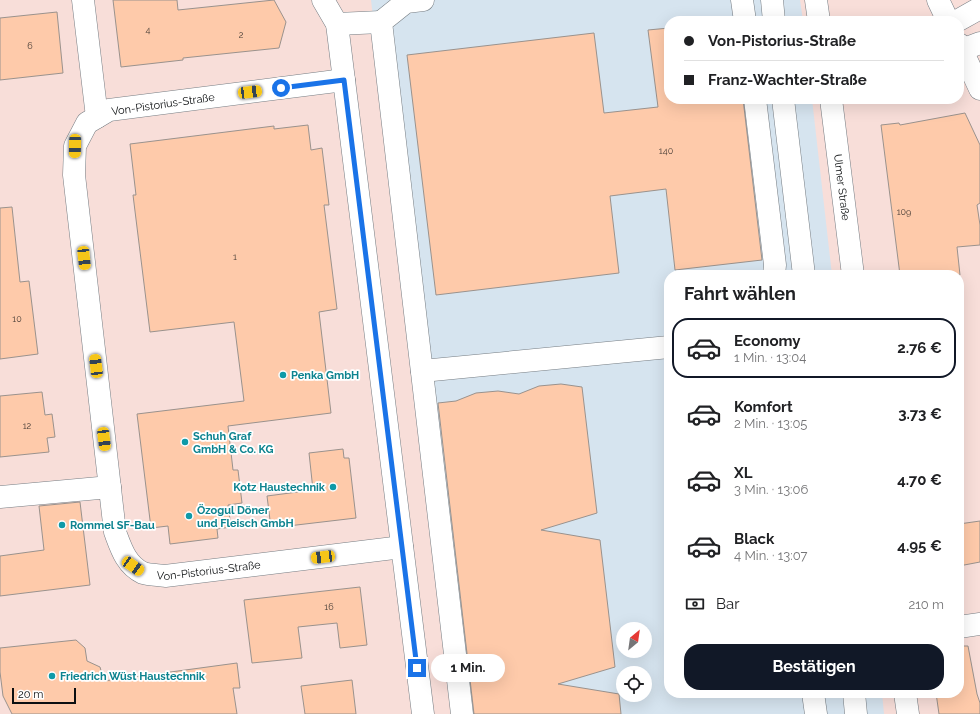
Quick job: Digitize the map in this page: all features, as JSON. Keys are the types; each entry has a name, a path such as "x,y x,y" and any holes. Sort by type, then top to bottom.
{"street":[{"path":"83,0 97,117"},
{"path":"323,0 337,24 423,714"},
{"path":"337,24 380,22 406,2 423,0"},
{"path":"742,0 744,16"},
{"path":"772,0 774,16"},
{"path":"816,0 818,16"},
{"path":"938,0 946,16"},
{"path":"964,17 980,8"},
{"path":"380,22 462,714"},
{"path":"965,47 980,89"},
{"name":"Von-Pistorius-Straße","path":"344,80 109,110 86,123 75,146 74,175 115,532 124,557 133,566 144,573 165,576 402,547"},
{"path":"756,104 774,270"},
{"path":"784,104 803,270"},
{"name":"Ulmer Straße","path":"834,104 852,270"},
{"path":"422,370 664,347"},
{"path":"0,497 110,487"},
{"path":"964,626 980,624"},
{"path":"814,698 816,714"},
{"path":"854,698 856,714"},
{"path":"906,698 908,714"}],"shaded area":[{"path":"0,0 980,0 980,714 0,714"},
{"path":"371,0 800,0 802,16 664,16 664,104 813,104 831,270 664,270 664,698 882,698 884,714 455,714"}],"building":[{"path":"113,0 177,0 178,10 274,0 286,22 279,48 183,58 183,60 121,67"},
{"path":"57,12 63,73 0,80 0,18"},
{"path":"664,28 664,104 744,104 762,260 675,270 666,189 610,196 619,273 436,295 407,55 594,33 604,113 658,107 648,30"},
{"path":"965,113 980,145 980,203 977,205 980,225 980,245 957,247 959,270 899,270 881,125 899,123 900,125"},
{"path":"308,125 311,150 322,148 329,205 324,205 337,309 319,312 331,413 228,426 233,470 238,470 242,503 228,505 231,527 217,529 218,538 170,544 168,526 151,528 137,414 244,401 234,322 150,332 133,195 136,195 130,144 274,126 274,129"},
{"path":"12,207 20,282 29,281 38,354 0,359 0,208"},
{"path":"561,384 582,387 597,513 541,530 600,540 615,667 558,684 616,694 616,702 620,702 621,714 474,714 438,403 456,401 476,393 498,391 519,394 539,386"},
{"path":"42,392 45,415 52,414 55,437 47,438 49,452 0,457 0,396"},
{"name":"Kotz Haustechnik","path":"343,449 344,458 349,458 356,518 271,528 267,496 313,490 309,453"},
{"name":"Rommel SF-Bau","path":"80,502 90,585 0,596 0,556 44,550 39,506"},
{"path":"980,521 980,562 964,565 964,523"},
{"path":"360,587 367,645 340,648 337,623 298,627 302,658 252,663 244,600"},
{"name":"Friedrich Wüst Haustechnik","path":"76,640 85,648 87,661 100,667 104,681 237,663 240,688 233,688 237,714 12,714 3,696 0,672 0,648"},
{"path":"964,646 968,646 980,703 980,714 939,714 937,698 964,698"},
{"path":"352,680 356,714 305,714 301,686"}],"place":[{"name":"Penka GmbH","path":"283,375"},
{"name":"Schuh Graf GmbH & Co. KG","path":"185,442"},
{"name":"Kotz Haustechnik","path":"333,487"},
{"name":"Özogul Döner und Fleisch GmbH","path":"189,516"},
{"name":"Rommel SF-Bau","path":"62,525"},
{"name":"Friedrich Wüst Haustechnik","path":"52,676"}],"route":[{"path":"281,88 344,80 417,668"}]}
